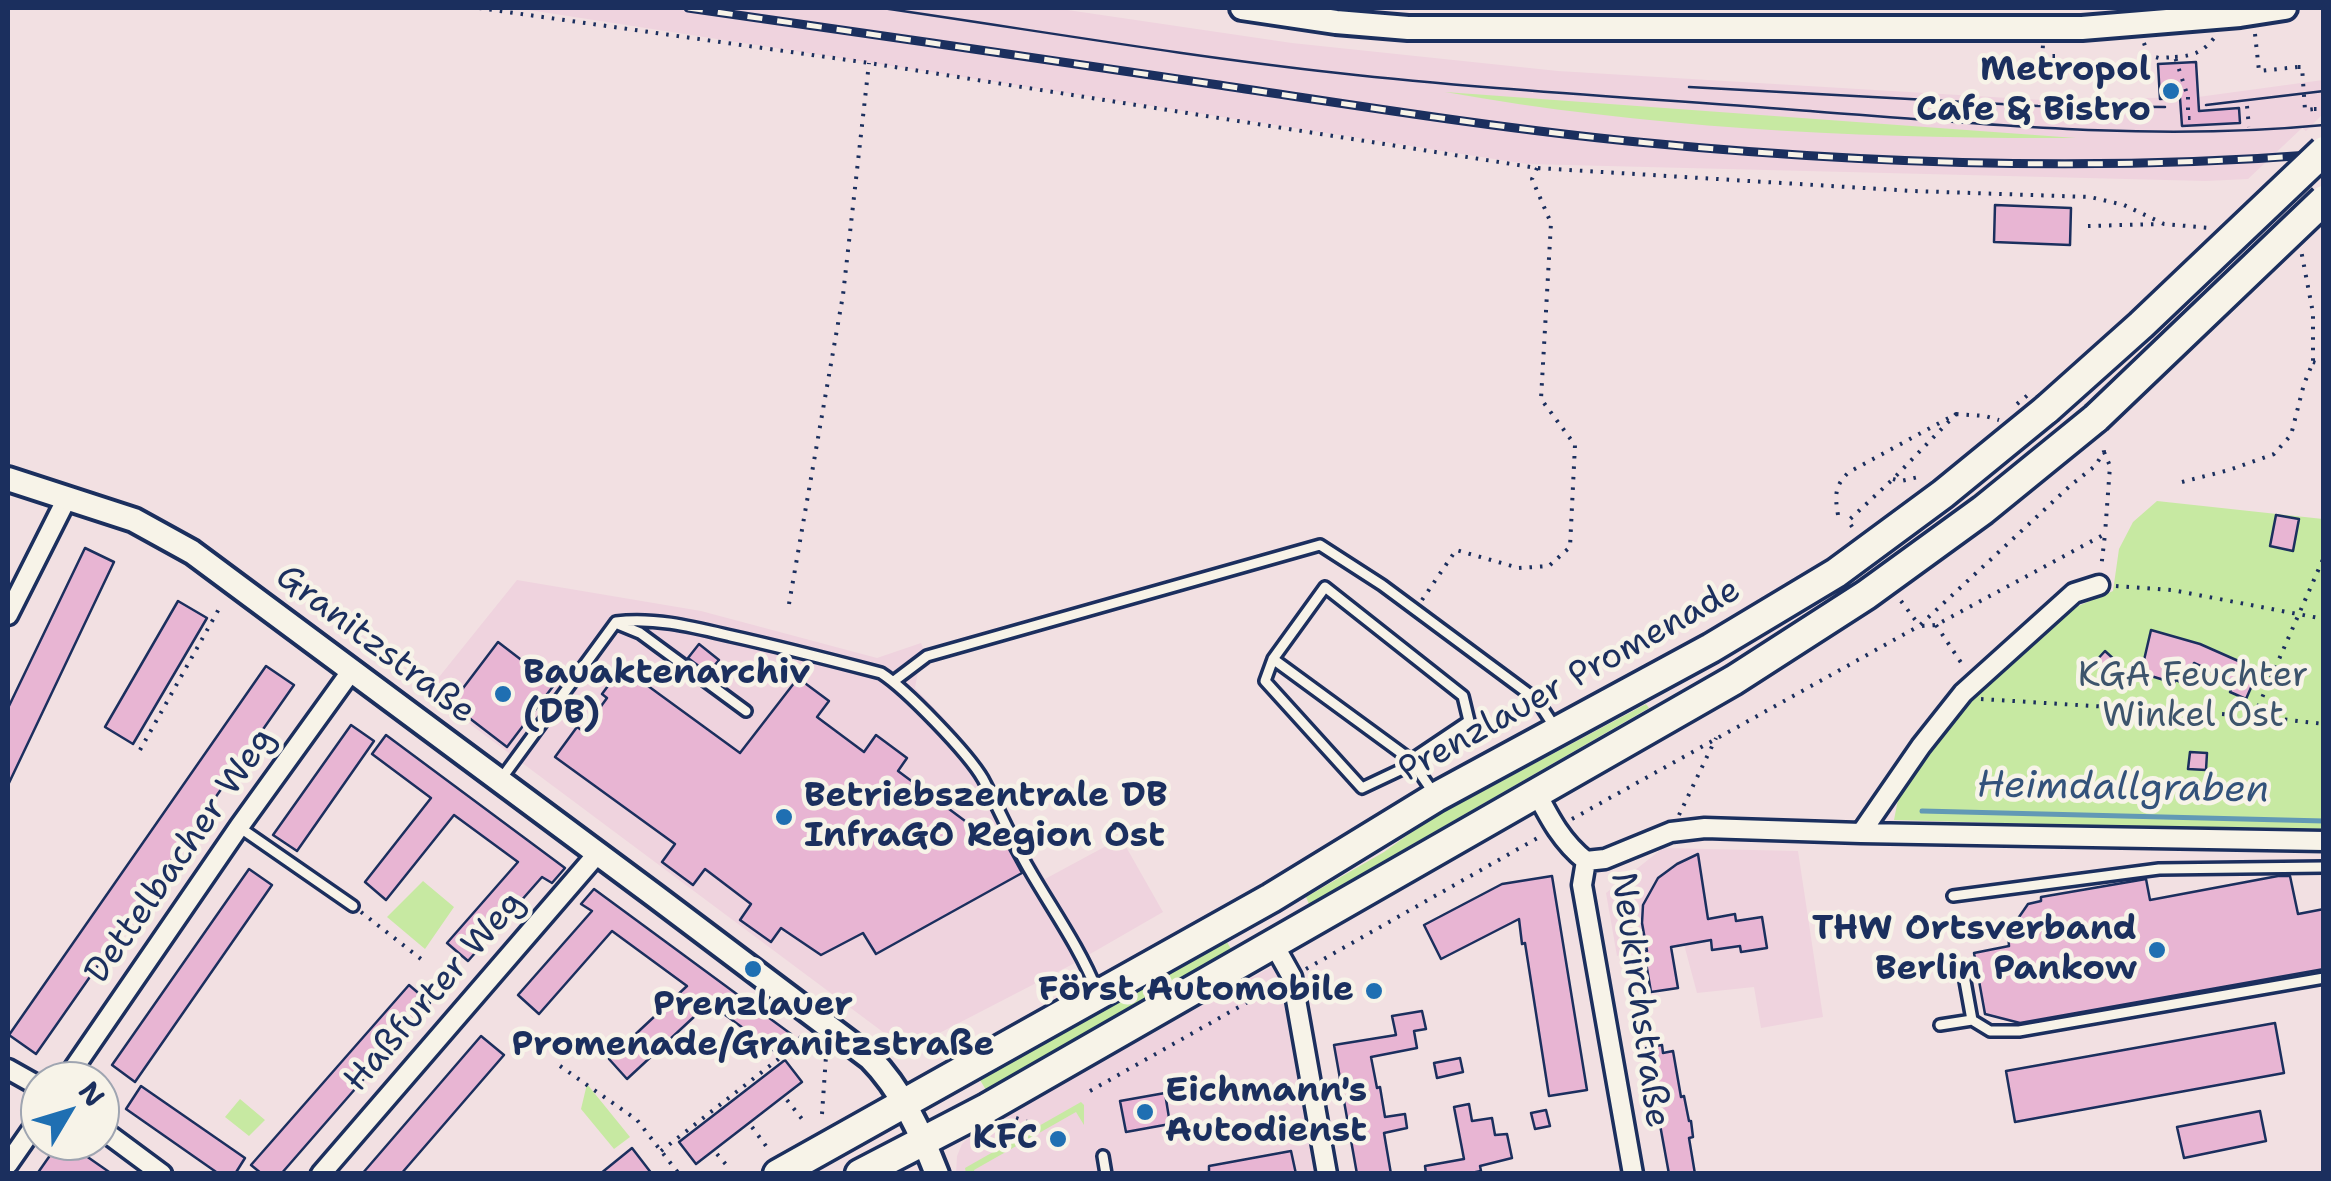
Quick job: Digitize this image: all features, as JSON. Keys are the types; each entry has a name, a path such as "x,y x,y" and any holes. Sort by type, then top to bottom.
{"main road":[{"path":"1242,8 1408,28 1506,23 2082,28 2285,8"},
{"name":"Prenzlauer Promenade","path":"778,1174 1270,898 1436,797 1712,648 1836,573 2047,409 2324,151"},
{"path":"860,1174 988,1108 1596,760 1734,680 1866,596 2099,428 2324,200"},
{"name":"Granitzstraße","path":"8,480 134,520 178,544 598,853 870,1058 885,1073 904,1104 937,1174"}],"street":[{"path":"8,615 67,498"},
{"path":"1862,833 1921,746 1969,687 2074,593 2099,586"},
{"name":"Dettelbacher Weg","path":"80,1061 352,670"},
{"name":"Neukirchstraße","path":"1536,792 1555,829 1586,861 1582,885 1633,1174"},
{"path":"1586,861 1605,859 1672,832 1705,828 2317,841"},
{"name":"Haßfurter Weg","path":"321,1174 598,853"},
{"path":"1273,943 1292,977 1327,1174"},
{"path":"120,1143 162,1174"}],"lane":[{"path":"894,682 926,656 1320,544 1537,700 1557,732"},
{"path":"1325,586 1463,696 1468,721 1413,761 1362,788 1265,682 1273,659 1325,586"},
{"path":"499,781 616,622 640,619 704,630 881,673 940,728 981,775 1024,860 1088,968 1098,994"},
{"path":"616,622 640,634 746,711"},
{"path":"1273,659 1413,761 1436,797"},
{"path":"239,827 357,908"},
{"path":"2309,867 2317,841"},
{"path":"1953,896 2160,870 2324,867"},
{"path":"1964,970 1972,1020"},
{"path":"1940,1026 1972,1020 1990,1031 2019,1031 2324,978"},
{"path":"1103,1156 1106,1174"}],"path":[{"path":"479,8 1538,168 1913,191 2090,196 2124,205 2164,224"},
{"path":"2240,15 2242,35 2255,34 2258,38 2259,71 2302,67 2306,110 2324,109"},
{"path":"2144,43 2148,55 2159,58 2194,56 2214,37"},
{"path":"2042,56 2060,56"},
{"path":"2176,57 2188,97 2188,118 2196,118"},
{"path":"790,604 843,295 869,64"},
{"path":"2248,106 2249,127"},
{"path":"2240,115 2248,115"},
{"path":"1414,610 1456,550 1520,568 1550,566 1570,546 1575,445 1540,399 1552,223 1532,179 1538,168"},
{"path":"2088,226 2164,224 2220,230"},
{"path":"2182,482 2274,454 2291,435 2313,362 2314,312 2302,251 2287,243"},
{"path":"2313,362 2324,365"},
{"path":"1838,515 1836,486 1849,472 1956,414 2000,420"},
{"path":"1853,528 1848,520 1956,414"},
{"path":"2099,428 2110,466 2099,586 2172,590 2324,620"},
{"path":"1090,1091 1920,626 2095,466 2104,452"},
{"path":"1893,479 1923,476"},
{"path":"1920,626 1936,625 2105,534"},
{"path":"2254,716 2324,557"},
{"path":"1901,601 1920,626"},
{"path":"140,750 220,607"},
{"path":"1936,625 1969,687 1984,700 2254,716 2324,724"},
{"path":"1672,832 1716,738"},
{"path":"357,908 421,959"},
{"path":"661,1151 801,1037"},
{"path":"822,1114 826,1056"},
{"path":"560,1066 637,1120 678,1174"},
{"path":"787,1100 806,1124"},
{"path":"752,1127 766,1146"},
{"path":"717,1154 728,1168"}],"shaded area":[{"path":"516,8 1054,8 1292,43 1558,71 2042,100 2198,97 2323,80 2323,114 2306,131 2302,128 2248,179 1527,164"},
{"path":"517,580 701,611 877,658 921,643 930,665 918,672 915,688 974,755 1045,879 1121,838 1163,912 1071,965 914,1046 895,1041 427,692"},
{"path":"1663,848 1798,851 1823,1017 1761,1028 1754,987 1697,993 1682,937 1617,956 1606,893"},
{"path":"1273,966 1280,970 1316,1173 956,1174 962,1144 974,1132"}],"green space":[{"path":"1445,92 2076,138 1759,129 1602,115"},
{"name":"KGA Feuchter Winkel Ost","path":"2157,501 2323,519 2323,832 1894,820 1900,789 1938,736 2011,658 2062,613 2113,591 2119,549 2133,522"},
{"path":"1646,704 1649,708 1309,904 1306,897 1384,852 1427,821"},
{"path":"423,881 454,907 425,949 387,917"},
{"path":"1227,942 1231,949 986,1090 980,1080"},
{"path":"587,1084 630,1137 614,1149 581,1109"},
{"path":"240,1099 265,1120 249,1136 225,1117"},
{"path":"1081,1102 1084,1125 1076,1112 974,1170 975,1173 966,1173 965,1168"}],"building":[{"path":"2196,62 2199,111 2239,108 2240,123 2182,126 2180,98 2160,99 2158,64"},
{"path":"1995,205 2071,208 2070,245 1994,242"},
{"path":"2276,515 2299,519 2293,551 2270,546"},
{"path":"85,548 114,562 8,785 8,708"},
{"path":"178,601 207,618 133,744 105,727"},
{"path":"2151,630 2200,644 2252,667 2246,681 2253,683 2246,699 2230,692 2234,682 2194,663 2185,684 2141,673"},
{"name":"Bauaktenarchiv (DB)","path":"498,642 554,685 507,747 451,704"},
{"path":"699,644 719,660 708,673 688,658"},
{"path":"2105,651 2117,662 2105,674 2095,662"},
{"path":"266,666 294,685 36,1054 9,1035"},
{"name":"Betriebszentrale DB InfraGO Region Ost","path":"622,667 740,753 798,678 829,701 817,717 864,752 876,735 907,758 898,771 996,844 1004,840 1022,873 876,954 863,933 821,955 781,928 771,942 740,920 751,904 705,869 693,885 662,862 675,844 555,757 577,727 583,731 607,698 602,694"},
{"path":"351,725 374,741 297,851 273,835"},
{"path":"386,735 565,868 552,883 542,877 468,961 447,943 518,862 454,815 386,900 365,882 431,798 372,754"},
{"path":"2190,752 2207,753 2206,770 2188,769"},
{"path":"1698,854 1708,919 1735,914 1736,921 1762,917 1767,948 1741,952 1740,946 1712,950 1711,940 1671,947 1678,988 1651,992 1644,951 1643,905 1658,878"},
{"path":"249,869 272,885 135,1082 120,1071 120,1061 115,1061"},
{"path":"1552,876 1587,1090 1549,1096 1519,919 1441,959 1424,925 1502,884"},
{"name":"THW Ortsverband Berlin Pankow","path":"2290,876 2298,914 2324,909 2324,969 2020,1023 1985,1014 1974,953 2009,946 2008,933 2028,904 2041,901 2041,897 2146,879 2150,900"},
{"path":"594,889 791,1034 777,1053 709,1003 627,1079 609,1059 687,986 612,931 539,1014 518,995 592,911 581,904"},
{"path":"409,985 430,1003 281,1174 262,1174 251,1165"},
{"path":"1422,1011 1426,1029 1414,1031 1417,1048 1371,1057 1385,1117 1405,1114 1407,1128 1384,1133 1391,1174 1357,1174 1334,1045 1396,1035 1392,1016"},
{"path":"2275,1023 2284,1073 2015,1122 2006,1071"},
{"path":"481,1036 504,1055 401,1174 362,1174"},
{"path":"1662,1045 1663,1053 1673,1051 1681,1097 1684,1096 1691,1121 1693,1137 1689,1138 1695,1174 1669,1174 1646,1048"},
{"path":"1460,1058 1463,1072 1437,1078 1434,1063"},
{"path":"785,1060 802,1082 696,1164 679,1142"},
{"path":"141,1086 245,1158 235,1174 219,1174 126,1109"},
{"name":"Eichmann's Autodienst","path":"1165,1093 1170,1124 1126,1132 1120,1101"},
{"path":"1469,1104 1472,1121 1492,1118 1495,1135 1507,1134 1512,1158 1466,1174 1426,1174 1425,1166 1464,1159 1454,1107"},
{"path":"1546,1110 1550,1126 1535,1129 1531,1113"},
{"path":"2260,1111 2266,1141 2184,1158 2177,1127"},
{"path":"632,1148 652,1174 600,1174"},
{"path":"1291,1151 1296,1174 1209,1174 1209,1166"},
{"path":"46,1161 93,1161 112,1174 37,1174"}],"waterway":[{"name":"Heimdallgraben","path":"1922,811 2324,821"}],"tram line":[{"path":"882,8 1281,66 1509,89 2060,129 2192,132 2324,125"},
{"path":"1689,87 2038,106 2165,107"},
{"path":"2206,105 2324,91"}],"railway":[{"path":"688,8 1425,116 1638,142 1809,156 1981,163 2153,163 2324,154"}],"place":[{"name":"Metropol Cafe & Bistro","path":"2171,91"},
{"name":"Bauaktenarchiv (DB)","path":"503,694"},
{"name":"Betriebszentrale DB InfraGO Region Ost","path":"784,817"},
{"name":"THW Ortsverband Berlin Pankow","path":"2157,950"},
{"name":"Prenzlauer Promenade/Granitzstraße","path":"753,969"},
{"name":"Först Automobile","path":"1374,991"},
{"name":"Eichmann's Autodienst","path":"1145,1112"},
{"name":"KFC","path":"1058,1139"}]}
